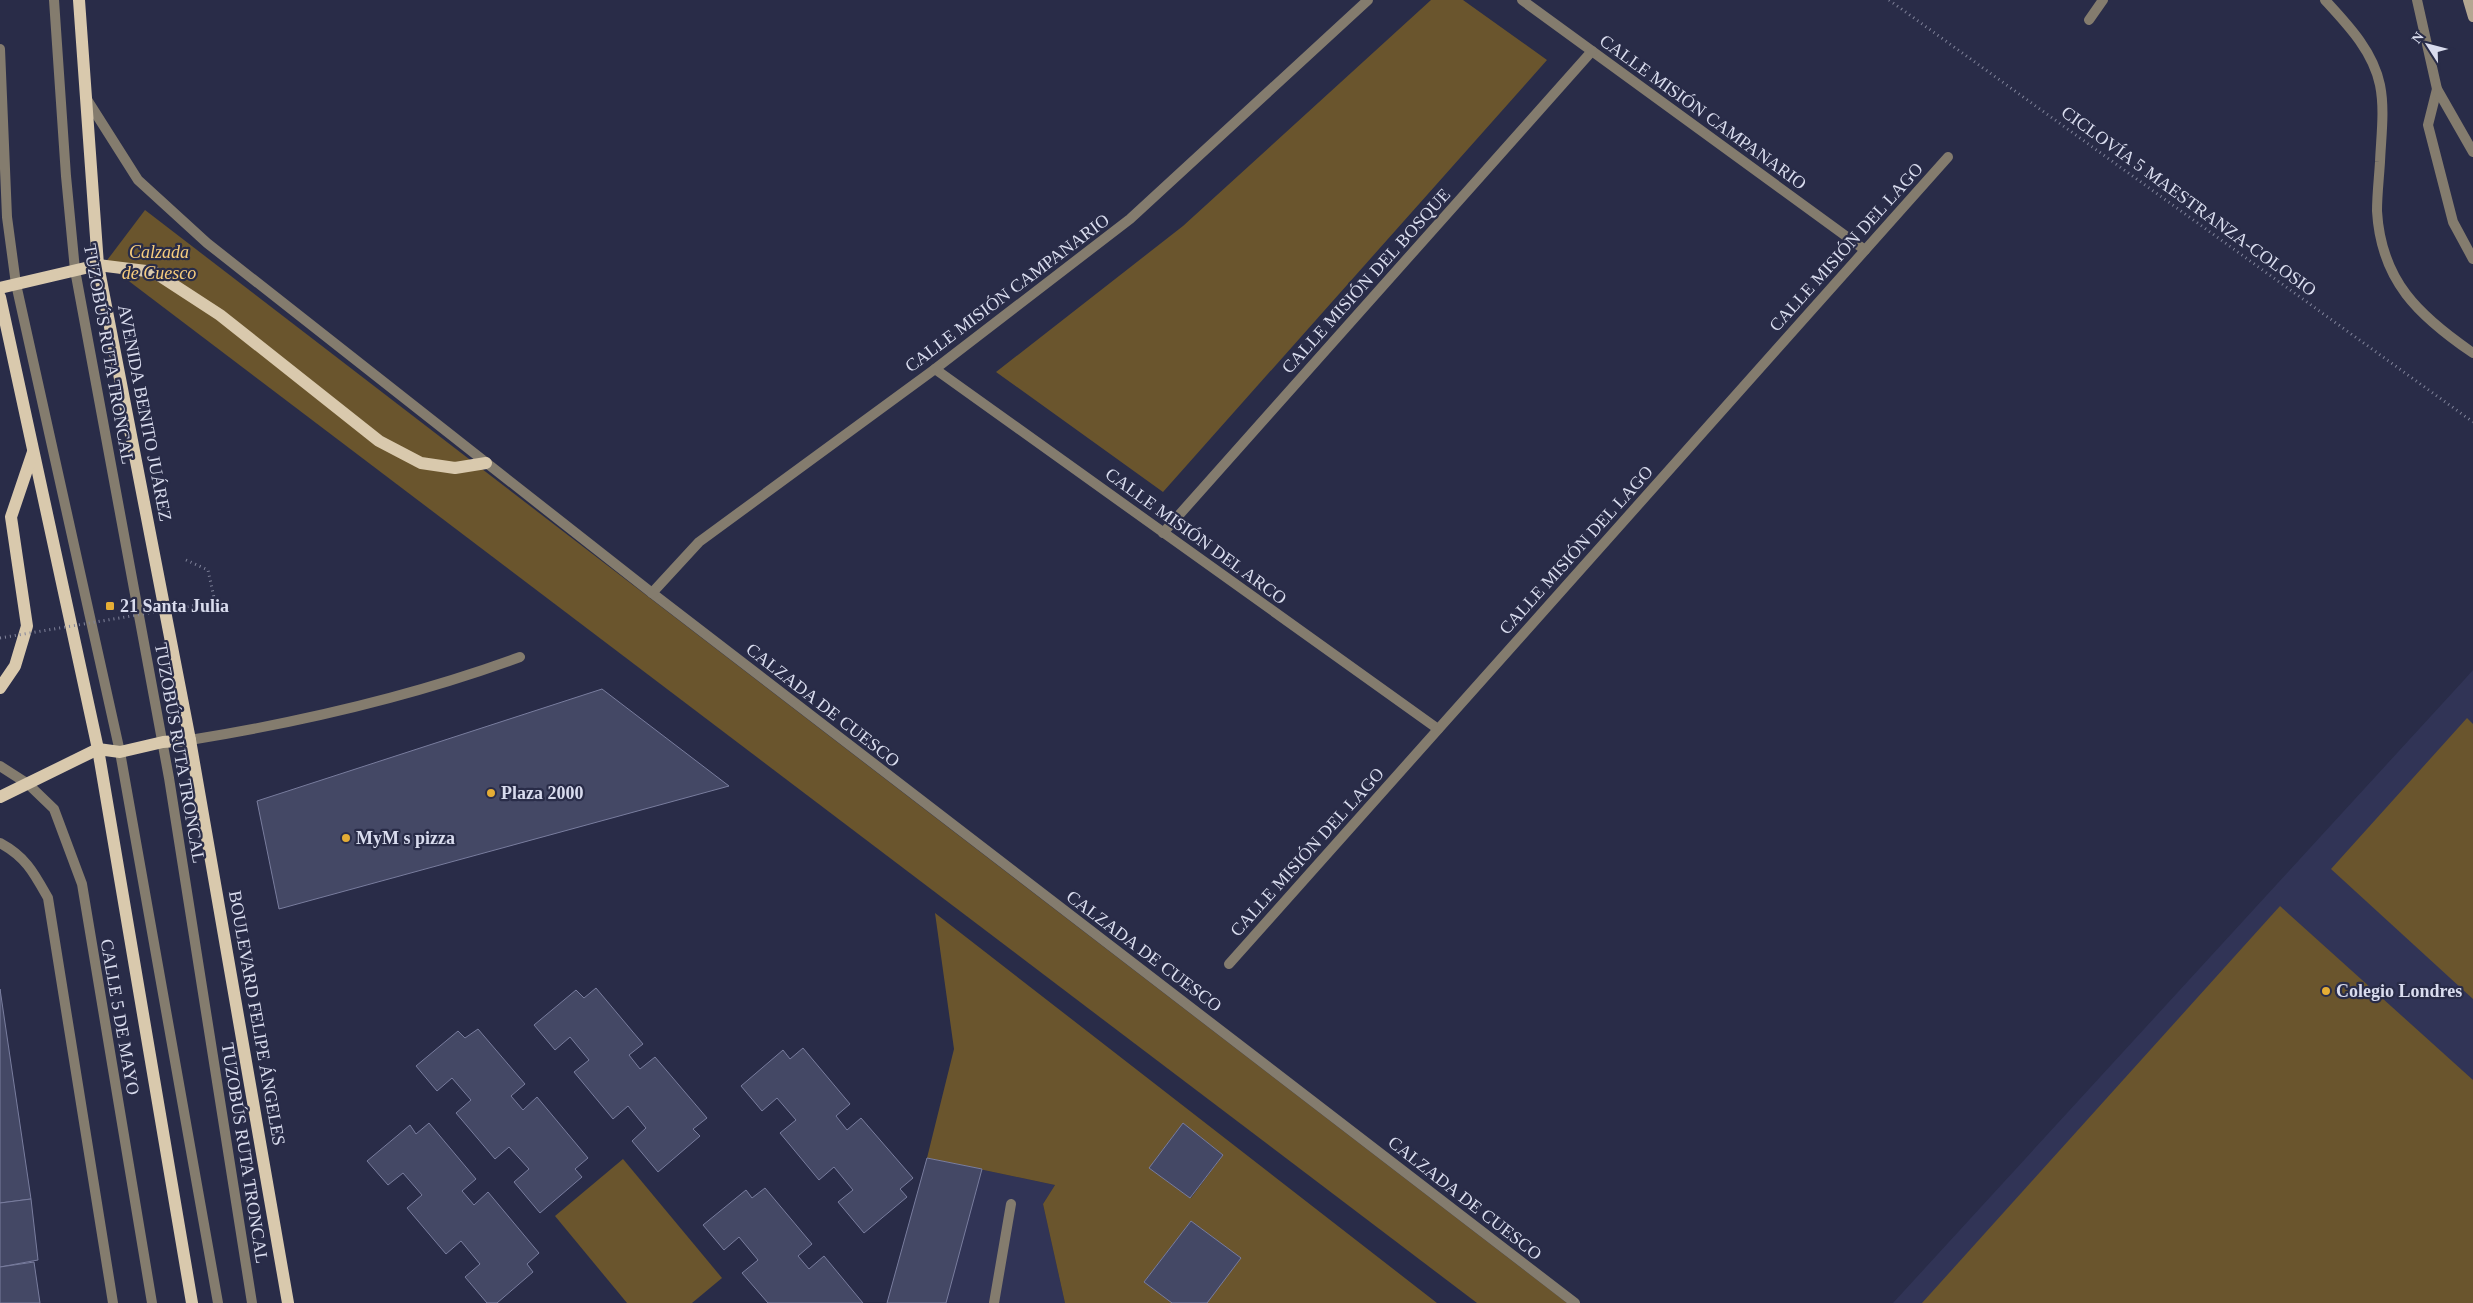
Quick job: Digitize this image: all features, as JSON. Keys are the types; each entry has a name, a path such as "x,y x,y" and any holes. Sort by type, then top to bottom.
{"main road":[{"name":"AVENIDA BENITO JUÁREZ","path":"79,0 98,264 190,740"},
{"path":"2468,0 2473,17"},
{"path":"0,288 98,264 154,272 220,315 379,441 421,462 454,468 486,463"},
{"path":"0,297 32,452 98,749 192,1303"},
{"path":"0,688 15,666 27,626 11,516 32,452"},
{"path":"0,797 98,749 120,752 163,742 190,740"},
{"name":"BOULEVARD FELIPE ÁNGELES","path":"190,740 288,1303"}],"street":[{"name":"TUZOBÚS RUTA TRONCAL","path":"54,0 66,176 75,270 163,742 252,1303"},
{"name":"CALLE MISIÓN CAMPANARIO","path":"652,593 700,542 935,369 1130,219 1368,0"},
{"name":"CALLE MISIÓN CAMPANARIO","path":"1522,0 1865,250"},
{"path":"2089,20 2103,0"},
{"path":"2326,0 2348,25 2368,53 2380,86 2382,119 2377,211 2382,244 2395,279 2416,309 2473,353"},
{"path":"2417,0 2437,89 2473,152"},
{"path":"0,49 7,217 16,284 120,752 218,1303"},
{"name":"CALLE MISIÓN DEL BOSQUE","path":"1164,533 1592,51"},
{"path":"2437,89 2428,125 2454,222 2473,259"},
{"name":"CALZADA DE CUESCO","path":"86,97 138,180 200,237 652,593 1575,1303"},
{"name":"CALLE MISIÓN DEL LAGO","path":"1229,964 1948,157"},
{"name":"CALLE MISIÓN DEL ARCO","path":"935,369 1438,730"},
{"path":"190,740 270,727 471,675 520,657"},
{"name":"CALLE 5 DE MAYO","path":"0,766 28,784 54,809 82,884 152,1303"},
{"path":"0,843 18,852 34,872 48,898 113,1303"},
{"path":"994,1303 1011,1204"}],"path":[{"name":"CICLOVÍA 5 MAESTRANZA-COLOSIO","path":"1889,0 2473,422"},
{"path":"0,638 215,602 208,570"}],"shaded area":[{"name":"Colegio Londres","path":"2473,670 2473,1303 1893,1303 2464,680"},
{"path":"927,1158 1055,1185 1043,1204 1065,1303 887,1303"}],"green space":[{"path":"1431,0 1463,0 1547,60 1163,492 996,372 1183,226"},
{"name":"Calzada de Cuesco","path":"145,210 1567,1303 1477,1303 105,263"},
{"path":"2467,718 2473,724 2473,999 2331,869"},
{"name":"Colegio Londres","path":"2280,906 2473,1080 2473,1303 1922,1303"},
{"path":"935,913 1437,1303 1207,1303 1240,1258 1191,1221 1144,1282 1172,1303 1065,1303 1043,1204 1055,1185 927,1158 954,1049","holes":["1183,1123 1223,1155 1191,1198 1149,1168"]},
{"path":"623,1159 722,1278 692,1303 627,1303 555,1216"}],"building":[{"name":"Plaza 2000","path":"602,689 729,786 279,909 257,801"},
{"path":"596,988 643,1044 629,1055 640,1069 655,1057 707,1118 693,1129 700,1136 658,1172 632,1141 646,1128 628,1106 613,1119 574,1072 589,1060 570,1037 555,1050 534,1025 576,990 584,998"},
{"path":"0,989 31,1199 0,1203"},
{"path":"478,1029 525,1084 511,1096 523,1110 537,1097 588,1158 575,1169 582,1177 540,1213 514,1182 529,1169 509,1147 495,1159 456,1113 471,1100 452,1078 437,1091 416,1066 458,1031 465,1038"},
{"path":"803,1048 850,1104 836,1116 847,1130 861,1118 913,1178 900,1189 907,1197 864,1233 838,1202 853,1190 834,1167 819,1180 780,1133 796,1120 777,1098 762,1111 741,1086 783,1050 790,1059"},
{"path":"429,1123 476,1179 462,1191 474,1205 488,1192 539,1253 527,1264 533,1272 497,1303 487,1303 465,1277 480,1264 461,1241 446,1254 407,1208 422,1195 403,1173 388,1185 367,1161 410,1125 416,1134"},
{"path":"1183,1123 1223,1155 1190,1198 1149,1168"},
{"path":"927,1158 982,1169 946,1303 887,1303"},
{"path":"765,1188 812,1244 798,1256 809,1269 824,1256 863,1303 768,1303 742,1273 758,1260 739,1237 724,1250 703,1225 746,1190 752,1198"},
{"path":"31,1199 38,1260 0,1267 0,1203"},
{"path":"1191,1221 1241,1258 1207,1303 1172,1303 1144,1282"},
{"path":"34,1262 40,1303 0,1303 0,1267"}],"place":[{"name":"21 Santa Julia","path":"110,606"},
{"name":"Plaza 2000","path":"491,793"},
{"name":"MyM s pizza","path":"346,838"},
{"name":"Colegio Londres","path":"2326,991"}]}
